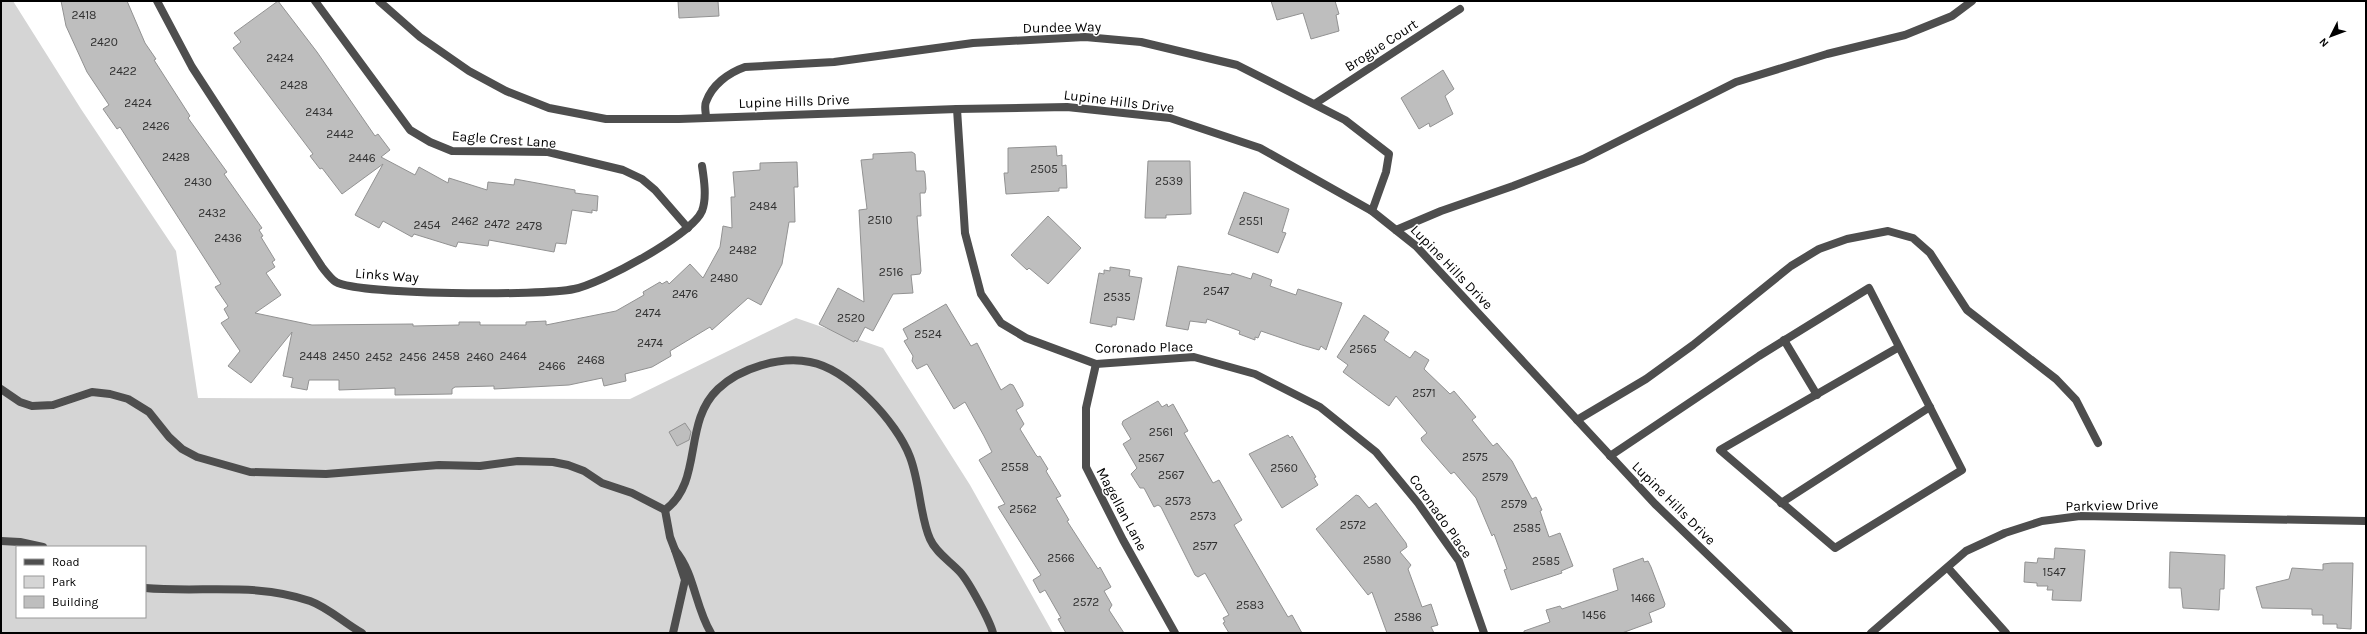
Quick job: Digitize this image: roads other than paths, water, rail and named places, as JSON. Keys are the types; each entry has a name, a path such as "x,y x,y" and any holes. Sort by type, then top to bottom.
{"street":[{"name":"Links Way","path":"157,1 192,67 322,267 336,282 358,289 481,293 574,289 598,281 666,244 688,228 702,211 704,186 702,166"},
{"name":"Eagle Crest Lane","path":"315,1 410,130 430,142 452,151 548,152 623,170 642,179 655,190 688,228"},
{"name":"Lupine Hills Drive","path":"379,1 420,37 469,71 506,91 549,108 606,119 957,108 1067,107 1170,118 1260,148 1372,211 1416,246 1655,504 1789,633"},
{"path":"1396,230 1441,210 1513,186 1583,159 1736,82 1826,54 1905,35 1952,16 1972,1"},
{"name":"Brogue Court","path":"1316,103 1460,9"},
{"name":"Dundee Way","path":"706,117 705,103 716,85 734,71 745,67 834,62 973,43 1085,37 1141,42 1237,65 1316,103 1345,120 1389,154 1386,172 1372,211"},
{"name":"Coronado Place","path":"957,108 965,233 981,294 1001,323 1020,334 1096,364 1194,357 1255,374 1320,407 1376,452 1418,503 1459,561 1484,633"},
{"path":"1577,420 1646,379 1693,345 1791,266 1819,249 1847,239 1888,231 1913,238 1930,253 1967,310 2056,379 2076,400 2098,443"},
{"path":"1610,456 1784,340 1869,288 1962,470 1835,548 1720,450 1899,347"},
{"path":"1784,340 1817,394"},
{"path":"664,510 679,496 686,483 695,429 708,400 717,390 744,373 777,362 810,362 823,366 841,376 880,410 904,444 916,474 930,539 939,552 965,578 988,618 993,633"},
{"name":"Magellan Lane","path":"1096,364 1086,408 1086,467 1123,540 1176,633"},
{"path":"1,389 20,402 32,406 53,405 92,392 110,394 128,399 150,412 169,437 182,449 197,457 250,472 352,473 439,464 480,466 518,462 553,462 568,465 584,471 602,483 632,493 664,510 670,537 684,580 673,633"},
{"path":"1781,502 1930,407"},
{"name":"Parkview Drive","path":"1871,633 1966,552 2005,533 2042,521 2080,516 2366,521"},
{"path":"1,541 20,542 38,546"},
{"path":"675,550 683,561 710,633"},
{"path":"1948,568 2006,633"},
{"path":"146,588 256,590 279,593 311,602 362,633"}]}
